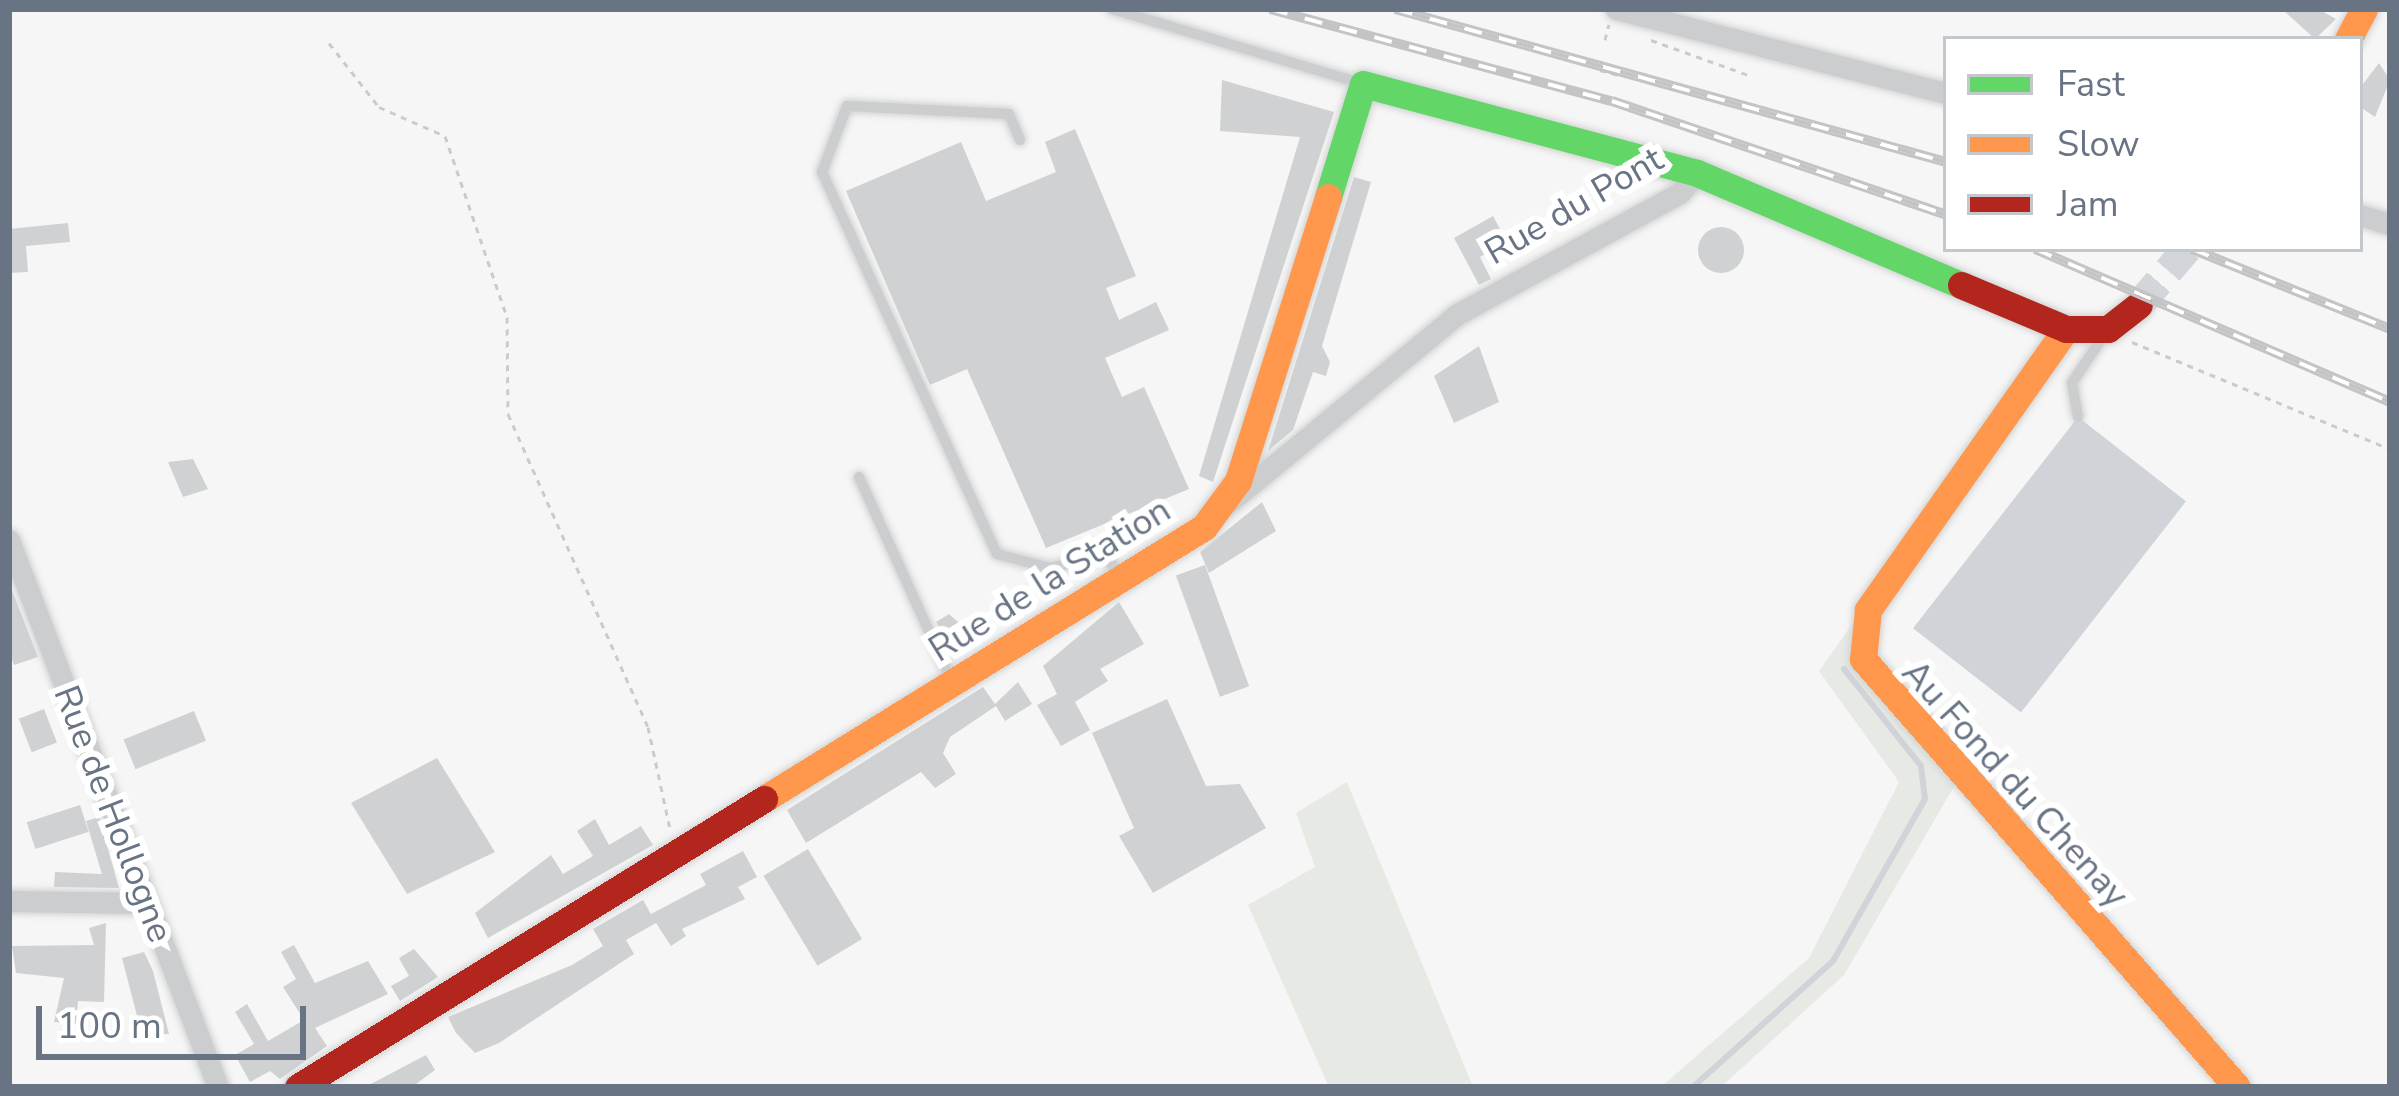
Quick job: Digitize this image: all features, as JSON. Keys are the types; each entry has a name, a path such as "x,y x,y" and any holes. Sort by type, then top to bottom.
{"street":[{"path":"1616,9 1943,92"},
{"path":"2350,36 2365,9"},
{"path":"1363,83 1697,173"},
{"name":"Rue de la Station","path":"298,1087 1122,578 1221,509 1363,83"},
{"name":"Rue du Pont","path":"1221,509 1456,315 1680,193 1697,173 2066,329 2108,329"},
{"path":"2108,329 2139,305"},
{"name":"Au Fond du Chenay","path":"2066,329 1868,610 1863,659 2237,1087"},
{"name":"Rue de Hollogne","path":"9,540 218,1087"},
{"path":"9,901 147,903"}],"lane":[{"path":"1112,9 1363,83"},
{"path":"1020,140 1009,115 847,106 822,172 959,492 997,554 1050,568 1105,555 1122,578"},
{"path":"2078,417 2072,382 2108,329"},
{"path":"860,477 952,683"}],"path":[{"path":"1630,33 1748,75"},
{"path":"329,43 379,107 445,136 507,316 508,414 649,727 674,854"},
{"path":"1600,70 1622,76"},
{"path":"2108,329 2390,449"}],"shaded area":[{"path":"2078,417 2186,501 2021,713 1913,628"},
{"path":"1853,623 1956,783 1844,975 1721,1087 1661,1087 1809,958 1899,782 1819,671"},
{"path":"1347,782 1473,1087 1329,1087 1248,905 1315,867 1296,813"}],"building":[{"path":"2282,9 2318,9 2336,19 2318,36 2312,36"},
{"path":"2379,63 2390,80 2375,117 2363,109 2363,84"},
{"path":"1222,80 1334,112 1213,482 1199,476 1300,137 1220,131"},
{"path":"1075,129 1136,276 1106,288 1119,320 1156,302 1169,330 1105,358 1122,397 1144,387 1189,489 1046,548 967,369 930,385 846,191 961,142 986,201 1056,172 1045,142"},
{"path":"1354,177 1371,182 1322,346 1330,362 1326,376 1313,372 1293,430 1268,451"},
{"path":"1493,216 1507,242 1480,257 1491,279 1479,285 1454,238"},
{"path":"68,223 70,242 26,246 28,272 9,273 9,229"},
{"path":"1721,227 1737,234 1744,250 1737,266 1721,273 1705,266 1698,250 1705,234"},
{"path":"1479,346 1499,402 1454,423 1434,376"},
{"path":"193,459 208,489 183,497 168,462"},
{"path":"1262,502 1276,531 1209,573 1200,552"},
{"path":"1205,565 1249,686 1220,697 1176,576"},
{"path":"10,585 38,657 14,665 9,650"},
{"path":"1119,602 1144,644 1100,669 1108,681 1075,702 1090,730 1061,746 1037,705 1057,694 1043,666"},
{"path":"949,614 981,642 956,657 936,622"},
{"path":"1018,682 1032,704 1005,721 996,706 950,737 943,753 956,774 935,788 921,772 806,843 787,810 983,687 995,704"},
{"path":"1167,699 1206,786 1240,784 1266,828 1153,893 1119,836 1134,828 1092,733"},
{"path":"44,709 57,743 32,752 19,719"},
{"path":"194,711 206,741 136,769 124,739"},
{"path":"437,758 495,852 407,894 351,803"},
{"path":"80,805 89,832 35,849 27,822"},
{"path":"99,817 119,888 54,887 55,872 102,874 86,821"},
{"path":"595,819 609,845 641,826 653,845 488,938 475,913 551,855 563,874 593,856 577,831"},
{"path":"808,849 862,939 818,966 763,876"},
{"path":"743,851 757,877 738,887 745,899 682,929 686,936 671,946 656,923 626,940 634,954 499,1043 475,1053 456,1033 448,1017 572,965 603,946 593,929 643,900 651,914 706,885 700,874"},
{"path":"106,923 104,1002 78,1001 76,1024 54,1022 64,978 16,973 12,946 94,945 89,928"},
{"path":"294,945 315,983 368,961 388,994 315,1028 327,1046 280,1079 270,1071 250,1082 235,1055 254,1044 235,1012 247,1004 268,1041 304,1020 283,987 296,979 281,952"},
{"path":"414,949 438,977 400,1001 391,986 409,976 399,958"},
{"path":"144,952 169,1034 142,1035 122,958"},
{"path":"426,1055 435,1070 412,1087 365,1087"}],"waterway":[{"path":"1693,1087 1833,961 1925,799 1921,766 1844,669"}],"tunnel":[{"path":"2139,305 2184,252"}],"railway":[{"path":"1270,9 1612,101 1943,214"},
{"path":"1395,9 1943,161"},
{"path":"2042,252 2390,402"},
{"path":"2199,252 2390,329"}],"traffic: fast":[{"path":"1328,197 1363,84 1697,173 1961,285"}],"traffic: slow":[{"path":"2350,36 2364,9"},
{"path":"764,799 1204,527 1238,481 1328,197"},
{"path":"2066,329 1868,610 1863,659 2237,1087"}],"traffic: jam":[{"path":"1961,285 2066,329 2108,329 2139,305"},
{"path":"298,1087 764,799"}]}
